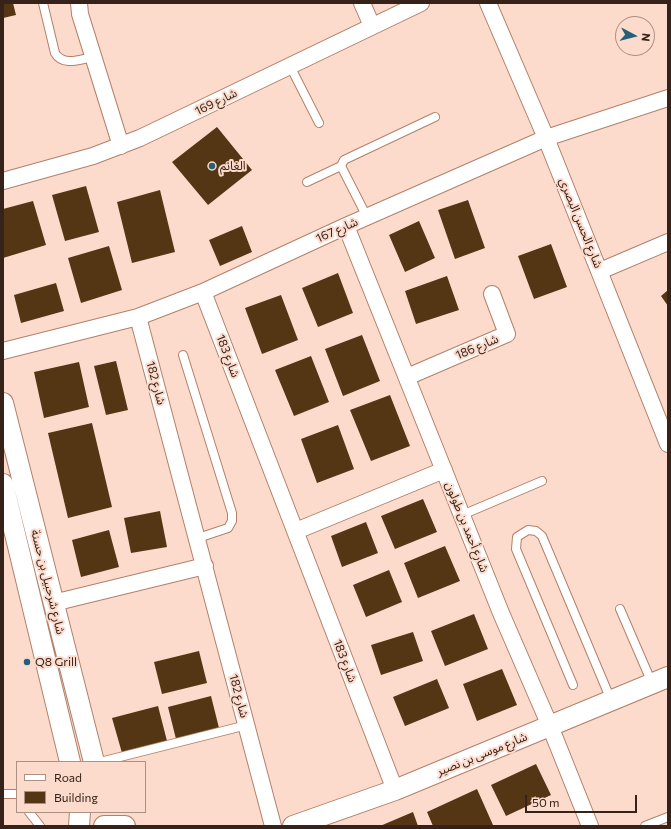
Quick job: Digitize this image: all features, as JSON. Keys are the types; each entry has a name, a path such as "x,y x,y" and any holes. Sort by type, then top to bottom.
{"street":[{"path":"79,3 80,14 121,146"},
{"path":"362,3 372,26"},
{"name":"شارع 169","path":"3,181 92,156 121,146 166,127 421,3"},
{"name":"شارع الحسن البصري","path":"490,4 600,271 668,444"},
{"name":"شارع 167","path":"3,351 138,317 203,292 346,226 546,138 668,98"},
{"name":"شارع أحمد بن طولون","path":"346,226 501,613 550,726 590,826"},
{"path":"600,271 668,242"},
{"name":"شارع 183","path":"203,292 395,790"},
{"name":"شارع 186","path":"407,377 507,334 492,294"},
{"name":"شارع 182","path":"138,317 198,538 273,826"},
{"name":"شارع شرحبيل بن حسنة","path":"3,403 94,761"},
{"path":"296,531 444,470"},
{"name":"شارع شرحبيل بن حسنة","path":"3,484 70,761"},
{"path":"53,602 205,566"},
{"name":"شارع موسى بن نصير","path":"293,826 395,790 660,680"},
{"path":"79,826 80,813"},
{"path":"116,813 130,826"},
{"path":"104,826 125,826"}],"lane":[{"path":"43,3 55,53 59,59 66,61 93,57"},
{"path":"290,66 319,123"},
{"path":"307,182 341,166 344,160 435,116"},
{"path":"341,166 367,217"},
{"path":"182,355 232,513 232,521 228,528 198,538"},
{"path":"462,515 542,481"},
{"path":"573,685 516,549 518,537 528,530 536,531 542,536 611,700"},
{"path":"620,609 660,680"},
{"path":"104,761 247,725"},
{"path":"3,794 16,794"},
{"path":"30,813 40,826"},
{"path":"646,826 668,818"}],"building":[{"path":"3,3 13,3 16,15 3,18"},
{"name":"الغانم","path":"217,127 252,170 208,205 172,162"},
{"path":"86,186 99,232 65,241 52,195"},
{"path":"160,190 175,252 132,263 117,202"},
{"path":"468,200 485,248 455,259 438,210"},
{"path":"33,201 46,245 3,258 3,209"},
{"path":"419,221 435,258 405,272 389,235"},
{"path":"242,226 252,252 220,266 209,240"},
{"path":"551,244 567,287 534,299 518,256"},
{"path":"109,246 122,290 81,303 68,258"},
{"path":"338,273 353,313 318,327 302,288"},
{"path":"447,276 459,310 416,324 405,291"},
{"path":"56,283 64,311 21,323 14,295"},
{"path":"668,290 668,306 661,296"},
{"path":"281,295 298,340 262,354 245,308"},
{"path":"362,335 380,381 343,396 325,349"},
{"path":"311,356 329,402 294,416 275,370"},
{"path":"116,361 128,410 106,415 94,366"},
{"path":"79,362 89,407 44,418 34,372"},
{"path":"390,395 410,446 371,461 350,410"},
{"path":"92,423 112,507 68,518 48,433"},
{"path":"338,425 354,469 317,483 301,439"},
{"path":"423,499 437,532 395,549 381,516"},
{"path":"160,511 167,547 131,553 124,518"},
{"path":"366,522 378,553 342,567 331,536"},
{"path":"109,530 119,567 81,577 72,540"},
{"path":"445,546 460,581 418,598 404,563"},
{"path":"389,570 402,602 366,617 353,585"},
{"path":"474,614 488,649 445,666 431,631"},
{"path":"413,632 423,661 381,675 371,645"},
{"path":"199,651 207,683 162,694 154,662"},
{"path":"502,669 517,705 477,721 463,684"},
{"path":"437,679 449,708 405,726 393,697"},
{"path":"211,696 219,728 176,739 168,707"},
{"path":"158,706 167,741 122,753 112,718"},
{"path":"536,764 551,795 506,816 491,785"},
{"path":"477,789 493,825 433,826 427,812"},
{"path":"413,812 418,826 380,826"}],"place":[{"name":"الغانم","path":"212,166"},
{"name":"Q8 Grill","path":"27,662"}]}
